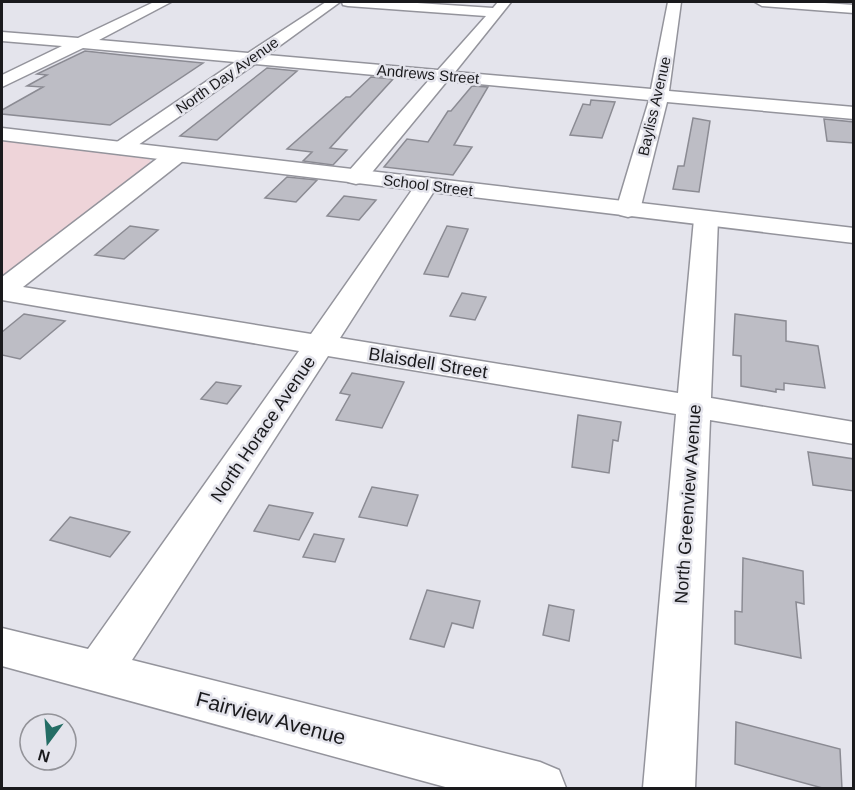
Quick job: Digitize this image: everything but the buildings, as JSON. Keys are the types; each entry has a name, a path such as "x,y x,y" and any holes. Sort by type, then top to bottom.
{"street":[{"path":"2,82 164,2"},
{"name":"North Day Avenue","path":"121,148 334,2"},
{"path":"348,2 500,7"},
{"name":"Bayliss Avenue","path":"628,210 659,96 675,2"},
{"path":"762,2 854,8 852,2"},
{"path":"356,177 500,7"},
{"name":"Andrews Street","path":"2,36 854,113"},
{"name":"School Street","path":"2,134 854,237"},
{"path":"2,291 175,156"},
{"name":"North Horace Avenue","path":"98,673 427,185"},
{"name":"North Greenview Avenue","path":"669,789 706,219"},
{"name":"Blaisdell Street","path":"2,291 854,433"},
{"name":"Fairview Avenue","path":"2,647 540,789"}],"shaded area":[{"path":"2,140 144,158 149,159 152,164 2,279"}]}
